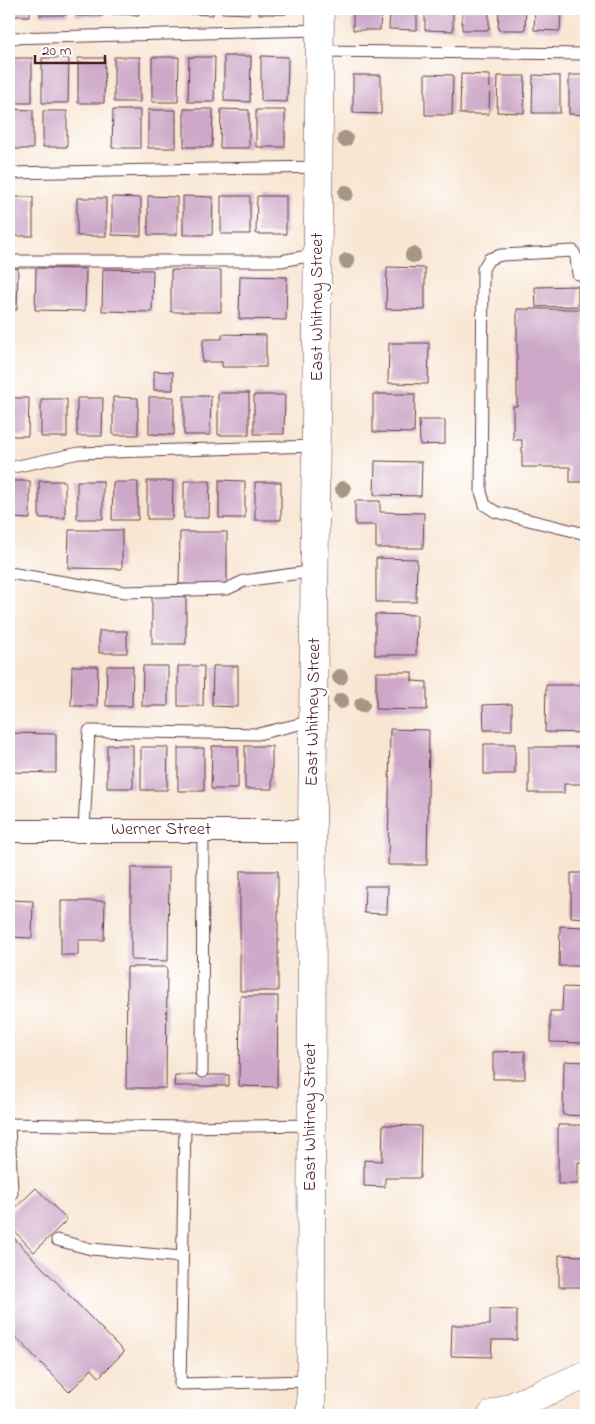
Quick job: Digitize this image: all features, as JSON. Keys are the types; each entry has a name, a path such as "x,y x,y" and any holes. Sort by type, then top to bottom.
{"street":[{"name":"East Whitney Street","path":"311,1415 312,831 320,30"},
{"name":"Werner Street","path":"9,831 312,831"},
{"path":"492,1415 586,1375"}],"lane":[{"path":"9,38 320,30 586,54"},
{"path":"9,173 319,167"},
{"path":"586,276 578,274 576,256 573,251 501,255 489,259 483,269 481,492 485,505 496,512 586,534"},
{"path":"9,261 281,261 318,254"},
{"path":"9,468 79,453 316,446"},
{"path":"9,573 125,592 227,589 244,581 315,571"},
{"path":"84,830 89,731 258,734 314,721"},
{"path":"202,1072 203,830"},
{"path":"12,1193 9,1124 184,1127 311,1125"},
{"path":"184,1127 180,1384 311,1380"},
{"path":"57,1240 91,1249 182,1257"}],"building":[{"path":"9,9 30,9 30,16 9,16"},
{"path":"40,9 67,9 67,15 40,15"},
{"path":"76,9 103,9 103,16 76,16"},
{"path":"112,9 139,9 139,15 112,14"},
{"path":"150,9 177,9 177,14 150,14"},
{"path":"186,9 213,9 213,15 186,14"},
{"path":"222,9 249,9 249,14 222,13"},
{"path":"259,9 286,9 286,14 259,14"},
{"path":"353,9 381,9 380,30 353,30"},
{"path":"390,9 417,9 417,30 389,29"},
{"path":"425,9 453,9 453,31 425,30"},
{"path":"462,9 489,9 489,30 462,30"},
{"path":"499,9 526,9 525,30 498,30"},
{"path":"535,9 561,9 560,31 534,30"},
{"path":"224,56 251,56 250,102 224,101"},
{"path":"261,56 288,57 287,102 261,101"},
{"path":"114,57 140,57 140,102 114,102"},
{"path":"152,57 179,57 178,102 152,102"},
{"path":"189,57 215,57 214,102 188,102"},
{"path":"9,58 32,58 32,103 9,103"},
{"path":"42,58 69,58 68,103 42,103"},
{"path":"78,58 105,58 104,103 78,103"},
{"path":"425,74 453,75 452,115 425,115"},
{"path":"461,74 490,75 489,114 460,114"},
{"path":"353,75 381,75 381,114 353,113"},
{"path":"533,75 560,76 560,113 532,113"},
{"path":"569,75 586,75 586,115 569,114"},
{"path":"498,76 525,76 524,113 497,112"},
{"path":"9,109 33,110 33,149 9,149"},
{"path":"184,109 213,109 212,147 184,147"},
{"path":"221,109 249,110 249,148 220,148"},
{"path":"113,110 140,110 140,148 112,148"},
{"path":"148,110 176,110 176,148 148,148"},
{"path":"256,110 285,110 285,147 256,147"},
{"path":"43,111 67,111 67,147 43,147"},
{"path":"148,196 177,197 177,235 148,235"},
{"path":"183,196 213,197 212,235 183,235"},
{"path":"221,196 250,196 250,234 221,234"},
{"path":"257,196 286,196 286,234 256,234"},
{"path":"9,197 33,197 33,236 9,236"},
{"path":"112,197 141,198 141,236 112,235"},
{"path":"77,198 106,198 106,236 77,236"},
{"path":"387,267 425,268 425,310 386,309"},
{"path":"9,268 18,268 17,310 9,310"},
{"path":"36,268 86,269 85,311 35,310"},
{"path":"103,269 153,270 152,312 102,311"},
{"path":"171,270 221,270 221,312 171,312"},
{"path":"240,276 287,277 286,320 239,319"},
{"path":"578,286 578,306 536,307 535,287"},
{"path":"517,309 583,309 586,482 570,482 570,467 522,467 522,440 513,440 513,406 517,406"},
{"path":"222,334 266,335 266,367 222,367 222,362 202,362 203,339 222,339"},
{"path":"389,343 429,343 428,384 388,383"},
{"path":"154,371 173,372 173,390 154,390"},
{"path":"218,393 249,393 249,435 218,435"},
{"path":"373,394 415,394 414,433 373,432"},
{"path":"254,395 285,395 284,434 254,434"},
{"path":"184,396 211,396 210,435 184,435"},
{"path":"113,397 138,398 138,435 113,435"},
{"path":"149,397 174,397 174,435 149,434"},
{"path":"9,398 29,398 28,436 9,436"},
{"path":"77,398 103,398 102,436 77,436"},
{"path":"41,399 67,399 67,437 41,437"},
{"path":"419,420 445,420 445,444 420,445"},
{"path":"375,461 422,462 421,496 374,495"},
{"path":"219,480 245,481 245,518 219,518"},
{"path":"9,481 30,481 30,519 9,518"},
{"path":"39,481 65,481 65,518 39,518"},
{"path":"77,481 103,481 103,519 77,519"},
{"path":"147,481 173,481 172,519 147,519"},
{"path":"184,481 210,481 209,518 184,518"},
{"path":"113,482 138,482 138,520 112,520"},
{"path":"255,482 281,482 281,520 255,520"},
{"path":"355,501 380,501 380,512 424,513 423,548 376,548 376,525 355,525"},
{"path":"69,530 122,530 122,569 68,568"},
{"path":"180,532 227,532 227,585 179,584"},
{"path":"376,558 417,559 416,602 376,602"},
{"path":"152,592 186,593 186,644 152,644"},
{"path":"375,614 417,615 416,655 375,655"},
{"path":"99,631 127,631 127,653 99,653"},
{"path":"72,666 98,666 97,706 71,706"},
{"path":"107,666 133,666 132,706 106,706"},
{"path":"143,666 168,666 168,706 142,706"},
{"path":"178,666 204,666 203,706 178,706"},
{"path":"213,666 238,666 238,707 212,706"},
{"path":"376,672 412,672 412,681 427,682 427,710 376,709"},
{"path":"546,685 586,685 586,733 545,732"},
{"path":"512,704 512,730 484,730 483,705"},
{"path":"390,729 429,730 427,865 388,865"},
{"path":"9,733 56,734 56,773 9,772"},
{"path":"484,744 515,744 515,774 484,774"},
{"path":"107,745 133,745 133,788 107,788"},
{"path":"212,746 238,746 238,789 211,789"},
{"path":"245,746 272,746 272,789 245,789"},
{"path":"141,747 168,747 167,790 141,790"},
{"path":"529,747 586,747 586,784 564,784 564,793 529,793"},
{"path":"178,748 204,748 204,791 178,791"},
{"path":"131,868 169,868 168,961 131,960"},
{"path":"240,871 278,871 278,991 240,991"},
{"path":"571,873 586,873 586,918 571,917"},
{"path":"365,886 388,886 387,914 364,913"},
{"path":"9,900 33,901 32,938 9,937"},
{"path":"61,901 105,901 104,940 78,940 78,955 61,955"},
{"path":"560,926 586,927 586,966 559,966"},
{"path":"127,967 167,967 166,1088 126,1088"},
{"path":"563,987 586,988 586,1043 550,1042 550,1011 562,1011"},
{"path":"240,996 278,996 277,1087 239,1086"},
{"path":"525,1051 525,1079 493,1079 493,1052"},
{"path":"564,1061 586,1062 586,1116 563,1115"},
{"path":"175,1075 229,1075 229,1086 174,1086"},
{"path":"383,1125 421,1126 420,1178 385,1178 385,1187 364,1186 364,1160 382,1161"},
{"path":"558,1125 586,1125 586,1162 578,1162 578,1184 558,1184"},
{"path":"36,1188 67,1220 34,1252 9,1225 9,1214"},
{"path":"9,1233 124,1352 99,1377 92,1369 69,1392 9,1330"},
{"path":"559,1255 586,1256 586,1287 559,1287"},
{"path":"490,1309 517,1310 517,1340 492,1340 491,1357 451,1356 452,1325 490,1325"}]}
